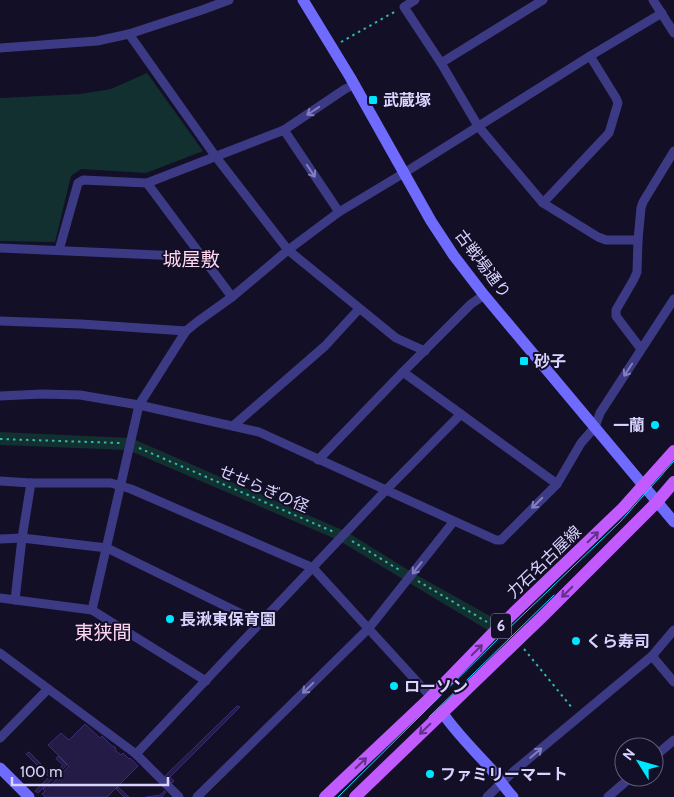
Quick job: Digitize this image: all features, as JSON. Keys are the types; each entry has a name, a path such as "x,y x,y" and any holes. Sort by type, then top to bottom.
{"main road":[{"name":"力石名古屋線","path":"325,797 431,697 498,628 623,508 674,451"},
{"name":"6","path":"355,797 543,616 657,502 674,482"}],"street":[{"path":"198,0 202,10"},
{"path":"0,48 97,41 129,34 228,0"},
{"name":"古戦場通り","path":"303,0 354,85 431,221 454,256 484,295 674,522"},
{"path":"415,0 404,7 441,63 478,126 543,203 598,237 606,240 638,240"},
{"path":"441,63 543,0"},
{"path":"653,0 674,33"},
{"path":"92,610 139,405 186,332 232,297 288,250 340,212 662,13"},
{"path":"129,34 216,157 288,250 396,338 425,351"},
{"path":"543,203 609,133 618,104 590,56"},
{"path":"60,250 78,183 83,180 147,183 284,130 354,85"},
{"path":"284,130 340,212"},
{"path":"642,349 616,316 616,310 637,272 638,240 643,202 674,152"},
{"path":"147,183 232,297"},
{"path":"0,248 180,256 202,259"},
{"path":"318,460 402,372 472,304 484,295"},
{"path":"0,396 80,395 139,405 259,432 496,540 501,540 557,484 581,443 594,427 600,413 674,299"},
{"path":"233,426 325,346 359,309"},
{"path":"0,321 81,324 186,332"},
{"path":"402,372 557,484"},
{"path":"136,754 386,490 461,414"},
{"path":"0,481 110,483 121,486 313,568 431,697"},
{"path":"15,600 31,483"},
{"path":"197,797 369,628 454,521"},
{"path":"0,539 22,538 107,548 260,623"},
{"path":"0,598 92,610 206,681"},
{"path":"487,797 652,656 674,630"},
{"path":"0,654 136,754 179,797"},
{"path":"652,656 674,682"},
{"path":"0,738 48,689"},
{"path":"442,712 513,797"},
{"path":"664,748 674,740"},
{"path":"0,768 29,797"},
{"path":"608,797 620,787"}],"path":[{"path":"332,48 404,7"},
{"name":"せせらぎの径","path":"0,439 129,444 343,535 410,577 498,628"},
{"path":"522,647 579,717"}],"green space":[{"path":"147,73 203,151 146,173 81,169 71,176 55,242 0,241 0,98 80,94 111,89"},
{"path":"0,432 131,438 347,532 413,573 499,621 489,631 338,540 128,450 0,445"}],"building":[{"path":"237,706 240,707 170,777 174,781 172,783 165,776"},
{"path":"85,724 100,738 102,736 116,748 115,750 121,755 123,753 138,766 107,797 45,797 42,794 45,791 43,789 47,784 49,787 69,766 48,745 61,733 69,740"},
{"path":"29,752 52,775 63,765 56,759 58,756 67,765 38,793 35,791 49,777 26,754"},
{"path":"118,787 129,797 124,797 116,789"},
{"path":"164,791 166,792 162,797 146,797 160,795"}],"tram line":[{"path":"338,797 503,634 620,522 674,461"},
{"path":"429,717 554,595"}],"place":[{"name":"武蔵塚","path":"373,100"},
{"name":"砂子","path":"524,361"},
{"name":"一蘭","path":"655,425"},
{"name":"長湫東保育園","path":"170,619"},
{"name":"くら寿司","path":"576,641"},
{"name":"ローソン","path":"394,686"},
{"name":"ファミリーマート","path":"430,774"}],"district":[{"name":"城屋敷","path":"191,259"},
{"name":"東狭間","path":"103,632"}]}
